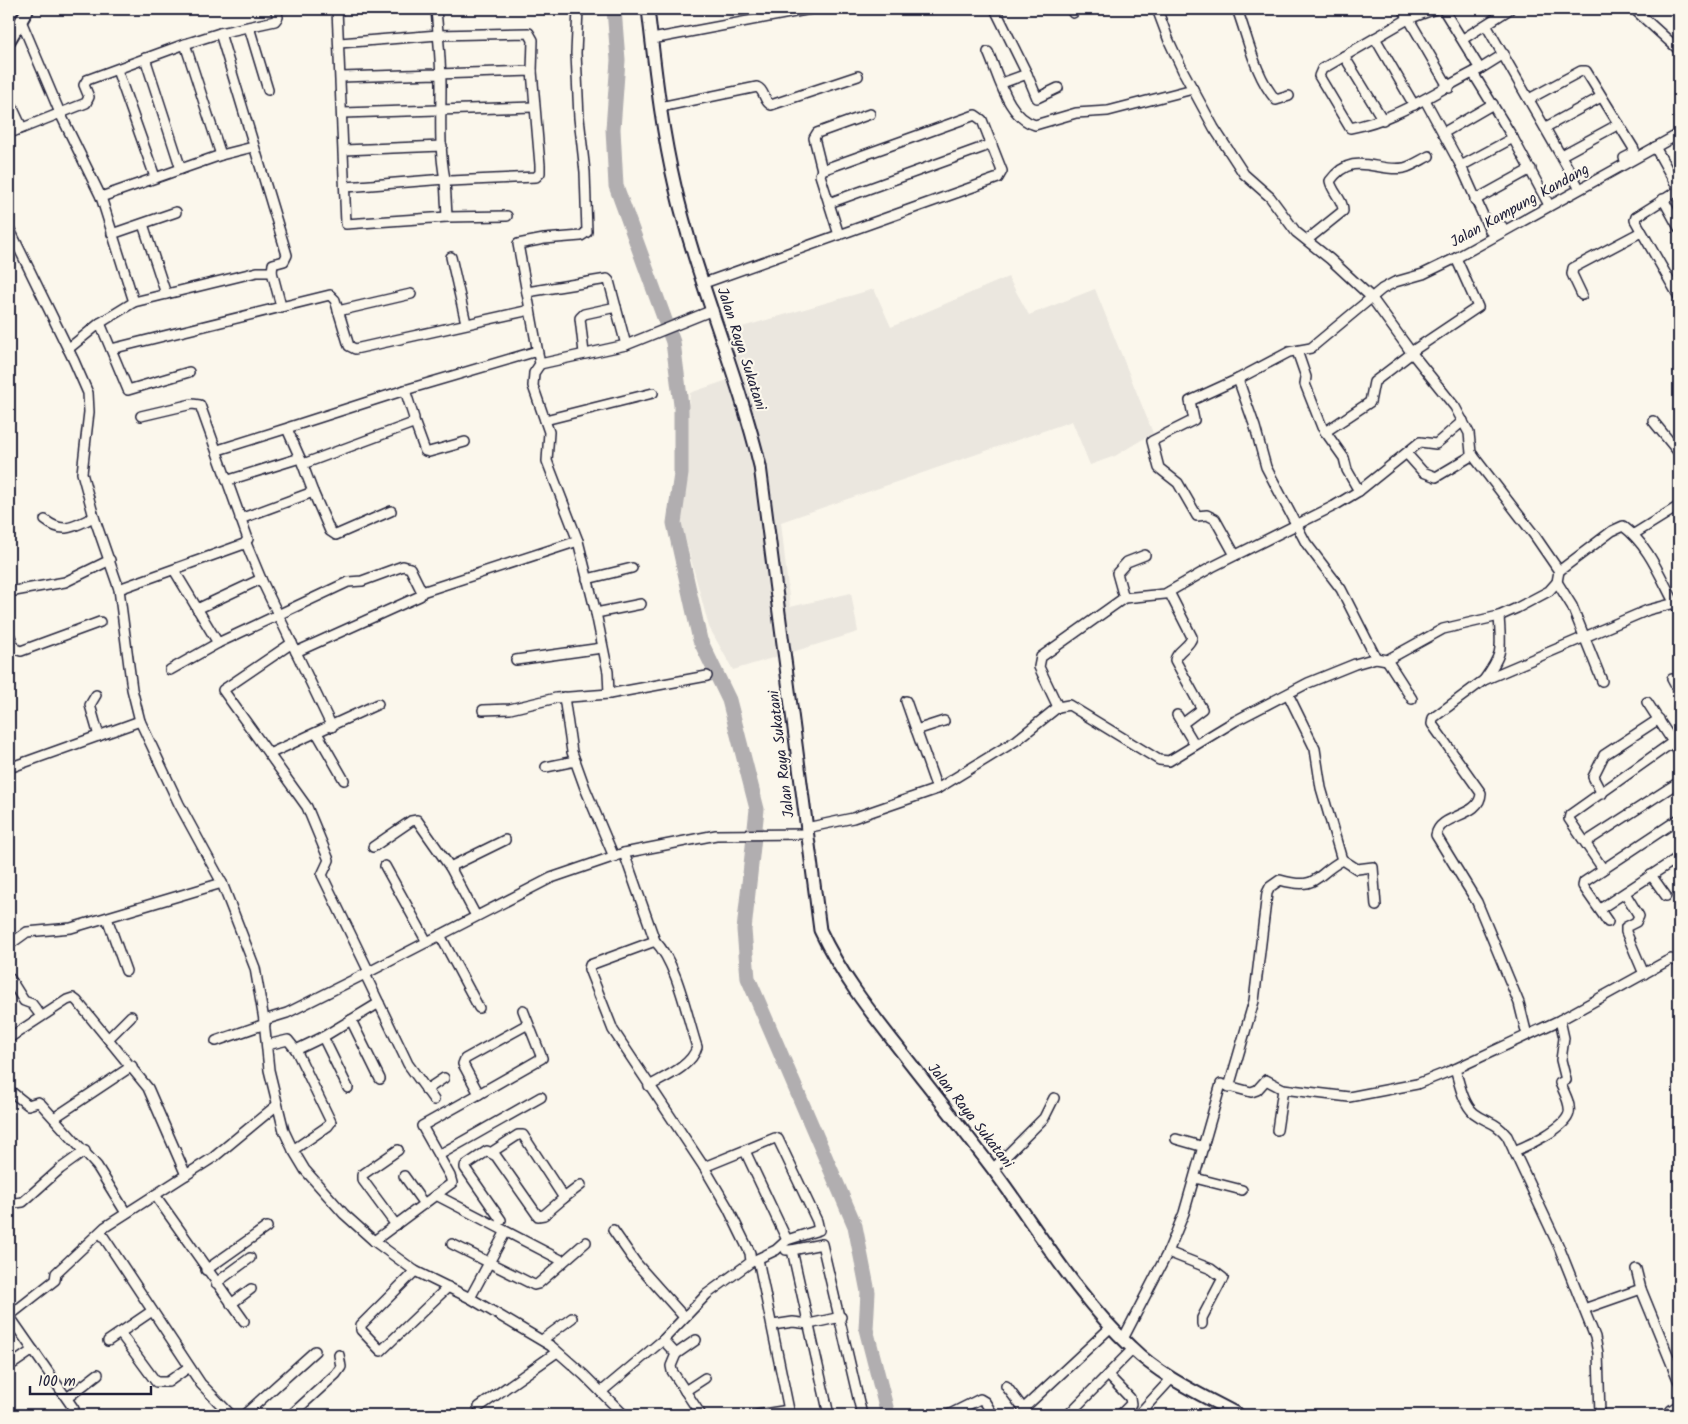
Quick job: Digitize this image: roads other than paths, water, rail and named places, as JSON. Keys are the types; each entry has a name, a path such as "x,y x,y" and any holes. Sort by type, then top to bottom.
{"main road":[{"path":"9,41 22,23 28,9"},
{"name":"Jalan Raya Sukatani","path":"648,9 660,107 675,186 712,310 748,414 760,466 819,924 829,950 844,976 869,1010 993,1169 1069,1275 1111,1327 1132,1349 1175,1380 1239,1415"}],"street":[{"path":"10,133 89,101 84,82 185,44 220,33 278,19 275,9"},
{"path":"337,9 343,113 346,224 447,217 507,216"},
{"path":"436,9 447,217"},
{"path":"540,364 518,244 544,239 581,236 587,230 585,216 585,172 579,118 576,53 578,9"},
{"path":"652,40 811,9"},
{"path":"995,9 1037,98 1058,88"},
{"path":"1157,9 1169,41 1193,89 1214,128 1244,174 1270,197 1296,232 1371,297 1463,421 1469,433 1472,455 1536,536 1559,571"},
{"path":"1237,9 1262,78 1272,96 1276,100 1289,96"},
{"path":"1403,9 1449,88"},
{"path":"1435,9 1408,19 1322,69 1319,76 1350,128 1383,120 1425,100 1449,88 1504,54"},
{"path":"1443,9 1464,39 1493,104 1531,169 1548,203"},
{"path":"1464,39 1510,9"},
{"path":"1634,9 1679,50"},
{"path":"22,23 60,113 101,197 134,302"},
{"path":"1486,25 1577,184"},
{"path":"249,27 268,90"},
{"path":"220,33 287,255 287,259 273,264 272,272 281,306"},
{"path":"340,43 438,36 529,33 533,40 534,107 540,165 540,173 536,178 455,181 445,179 346,186"},
{"path":"1375,38 1414,105"},
{"path":"185,44 221,155"},
{"path":"988,52 1010,106 1020,117 1035,125 1076,113 1108,111 1193,89"},
{"path":"1344,56 1383,120"},
{"path":"145,58 181,169"},
{"path":"117,70 155,177"},
{"path":"1425,100 1461,166 1475,200 1490,231 1492,231 1548,203 1577,184 1632,154 1634,149 1584,70 1529,99"},
{"path":"341,77 532,71"},
{"path":"1002,83 1027,74"},
{"path":"660,107 757,87 771,105 858,76"},
{"path":"1546,127 1601,97"},
{"path":"9,100 22,128"},
{"path":"1443,133 1493,104"},
{"path":"343,113 534,107"},
{"path":"839,235 820,176 822,170 814,138 817,133 870,114"},
{"path":"704,283 998,178 1002,171 982,120 975,115 822,170"},
{"path":"1562,155 1619,124"},
{"name":"Jalan Kampung Kandang","path":"1235,556 1215,519 1207,515 1197,516 1178,483 1159,468 1152,441 1194,420 1188,403 1289,352 1310,348 1371,297 1395,282 1424,274 1456,258 1548,203 1679,134"},
{"path":"1461,166 1513,138"},
{"path":"829,203 992,144"},
{"path":"344,150 442,146"},
{"path":"101,197 221,155 253,147"},
{"path":"1655,147 1679,190 1635,218 1641,232 1679,297"},
{"path":"1307,240 1343,211 1342,204 1330,186 1333,177 1352,165 1368,163 1386,168 1404,168 1429,156"},
{"path":"1475,200 1531,169"},
{"path":"1663,199 1679,228"},
{"path":"112,234 176,212"},
{"path":"143,224 166,294"},
{"path":"9,228 88,393 89,412 82,473 94,517 120,589 132,689 140,722 179,804 222,883 256,968 265,1022 269,1070 284,1131 293,1150 305,1170 344,1214 374,1241 415,1270 470,1298 542,1340 558,1352 624,1415"},
{"path":"1582,295 1572,274 1573,268 1641,232"},
{"path":"451,257 466,323"},
{"path":"1325,432 1370,402 1374,382 1411,353 1478,307 1456,258"},
{"path":"68,349 100,324 134,302 257,272 270,270 272,272"},
{"path":"526,292 607,279 626,345"},
{"path":"111,348 330,294 335,300 349,346 354,349 530,310"},
{"path":"338,311 410,294"},
{"path":"584,353 580,318 584,314 616,307"},
{"path":"609,694 608,672 596,612 578,541 547,461 549,432 533,386 534,373 540,364 626,345 712,310"},
{"path":"100,324 125,386 129,390 189,372"},
{"path":"218,450 405,390 537,351"},
{"path":"1297,351 1306,377 1305,384 1325,432 1344,458 1347,470 1359,491"},
{"path":"1238,379 1255,427 1266,467 1296,526 1341,590 1376,658"},
{"path":"405,390 425,451 465,442"},
{"path":"545,420 653,392"},
{"path":"141,416 199,404 203,409 229,480 248,539 246,542 261,579 332,727"},
{"path":"229,480 301,461 414,421"},
{"path":"1058,708 1039,667 1041,656 1124,598 1160,596 1169,592 1359,491 1422,442 1436,444 1463,421"},
{"path":"1653,421 1679,453"},
{"path":"288,428 330,531 336,535 391,511"},
{"path":"1407,454 1423,472 1436,477 1472,455"},
{"path":"240,519 304,497 313,492"},
{"path":"1634,534 1679,506"},
{"path":"45,520 60,529 74,526 94,517"},
{"path":"216,1041 265,1022 367,973 550,878 624,853 666,844 728,835 806,831 853,818 937,789 1017,740 1058,708 1073,705 1164,762 1179,756 1195,744 1288,694 1355,664 1376,658 1388,660 1443,629 1499,616 1549,591 1557,582 1559,571 1617,528 1623,526 1634,534 1659,570 1678,606 1648,610 1484,680 1433,718 1432,724 1481,793 1480,798 1470,810 1440,828 1436,835 1477,902 1519,1002 1527,1035"},
{"path":"434,1100 408,1064 322,875 329,860 307,807 224,688 294,648 420,596 422,592 578,541"},
{"path":"120,589 246,542"},
{"path":"1124,598 1117,573 1127,562 1145,555"},
{"path":"9,592 65,582 110,560"},
{"path":"170,670 218,643 348,582 362,581 405,566 410,569 422,592"},
{"path":"587,579 632,568"},
{"path":"174,570 218,643"},
{"path":"197,609 261,579"},
{"path":"1557,582 1572,606 1602,681"},
{"path":"1169,592 1192,637 1191,642 1176,656 1175,660 1202,709 1182,724"},
{"path":"596,612 641,604"},
{"path":"1484,680 1499,659 1501,647 1499,616"},
{"path":"9,634 15,649 21,651 100,622"},
{"path":"516,660 602,648"},
{"path":"1388,660 1412,699"},
{"path":"483,710 510,709 564,697 609,694 707,676"},
{"path":"1672,679 1679,692"},
{"path":"1288,694 1315,749 1321,788 1342,860 1357,869 1373,867 1376,906"},
{"path":"96,695 90,705 99,736"},
{"path":"564,697 568,735 575,761 614,856"},
{"path":"906,701 937,789"},
{"path":"1647,702 1676,739 1679,752"},
{"path":"269,754 332,727 378,704"},
{"path":"1177,715 1195,744"},
{"path":"1602,794 1593,778 1604,755 1659,719"},
{"path":"916,730 944,720"},
{"path":"9,768 140,722"},
{"path":"317,733 344,780"},
{"path":"1603,869 1570,819 1570,816 1676,739"},
{"path":"546,767 575,761"},
{"path":"1586,842 1679,782"},
{"path":"1608,922 1583,886 1586,880 1679,819"},
{"path":"373,847 415,820 450,867 476,916"},
{"path":"450,867 505,840"},
{"path":"624,853 655,941 670,966 688,1014 697,1047 681,1067 649,1086"},
{"path":"1600,909 1679,857"},
{"path":"1229,1087 1254,1001 1268,889 1277,881 1303,885 1318,879 1342,860"},
{"path":"385,866 427,942"},
{"path":"1651,875 1666,896"},
{"path":"10,940 27,932 71,928 222,883"},
{"path":"1625,892 1639,916 1637,922 1626,927 1626,932 1644,974"},
{"path":"107,918 126,971"},
{"path":"440,935 478,1008"},
{"path":"655,941 611,956 589,967 613,1030 704,1167 755,1260 773,1325 790,1412 756,1415"},
{"path":"1123,1339 1168,1252 1184,1214 1204,1147 1219,1086 1223,1084 1251,1092 1257,1090 1266,1080 1283,1089 1349,1097 1416,1084 1560,1020 1671,959 1679,962"},
{"path":"9,977 24,1001 32,1004 41,1016"},
{"path":"9,1038 41,1016 73,998 86,1010 148,1088 157,1103 186,1175"},
{"path":"296,1050 323,1037 379,1003"},
{"path":"452,1180 422,1126 542,1058 542,1053 523,1010"},
{"path":"108,1039 131,1016"},
{"path":"351,1020 380,1079"},
{"path":"1514,1151 1542,1138 1567,1118 1570,1113 1560,1083 1566,1080 1561,1060 1564,1038 1560,1020"},
{"path":"479,1094 463,1064 465,1059 528,1024"},
{"path":"323,1037 348,1088"},
{"path":"267,1045 290,1040 331,1122 293,1150"},
{"path":"54,1118 132,1066"},
{"path":"1455,1068 1459,1085 1472,1111 1498,1125 1514,1151 1559,1247 1584,1309 1598,1353 1600,1415"},
{"path":"426,1090 444,1078"},
{"path":"1278,1130 1283,1089"},
{"path":"9,1090 28,1105 40,1102 97,1166 126,1213"},
{"path":"439,1154 541,1097"},
{"path":"993,1169 1044,1118 1054,1098"},
{"path":"74,1408 9,1317 55,1280 56,1273 101,1233 105,1227 214,1157 277,1105"},
{"path":"501,1220 467,1172 465,1166 487,1151 492,1152 518,1135 523,1135 564,1198"},
{"path":"704,1167 775,1138 778,1139 817,1221 841,1317 862,1415"},
{"path":"1176,1139 1204,1147"},
{"path":"396,1225 362,1179 362,1176 398,1150"},
{"path":"15,1203 24,1202 60,1169 85,1151"},
{"path":"745,1151 787,1240"},
{"path":"492,1152 538,1216 544,1215 581,1185"},
{"path":"374,1241 450,1185 452,1180 467,1172"},
{"path":"404,1176 424,1204"},
{"path":"1195,1178 1242,1190"},
{"path":"155,1195 206,1270 244,1321"},
{"path":"436,1195 505,1233 563,1261"},
{"path":"206,1270 267,1226"},
{"path":"613,1230 636,1263 684,1317"},
{"path":"601,1392 663,1340 707,1294 755,1260 776,1250 787,1240 818,1230"},
{"path":"101,1233 201,1384 231,1415"},
{"path":"470,1298 505,1233"},
{"path":"452,1244 534,1285 538,1284 586,1242"},
{"path":"776,1250 792,1250 822,1244"},
{"path":"792,1250 829,1415"},
{"path":"1168,1252 1211,1269 1223,1278 1202,1318 1202,1324"},
{"path":"216,1283 250,1258"},
{"path":"415,1270 361,1325 361,1330 381,1351 448,1287"},
{"path":"1636,1270 1641,1289 1679,1382"},
{"path":"231,1304 251,1289"},
{"path":"1584,1309 1641,1289"},
{"path":"108,1341 152,1311"},
{"path":"773,1325 793,1322 809,1324 841,1317"},
{"path":"542,1340 572,1318"},
{"path":"1006,1386 1026,1412 1111,1327"},
{"path":"120,1332 156,1382 168,1382 189,1367"},
{"path":"663,1340 676,1354"},
{"path":"696,1340 676,1354 670,1366 700,1415"},
{"path":"1072,1414 1132,1349"},
{"path":"14,1363 33,1350"},
{"path":"244,1415 315,1351"},
{"path":"479,1408 558,1352"},
{"path":"291,1415 336,1374 341,1367 339,1355"},
{"path":"67,1398 98,1374"},
{"path":"1108,1375 1130,1398 1131,1404 1120,1415"},
{"path":"685,1391 705,1378"},
{"path":"1138,1415 1175,1380"},
{"path":"952,1415 980,1399 985,1402 993,1415"},
{"path":"1669,1415 1671,1410 1679,1405"}],"waterway":[{"path":"614,9 618,60 613,129 616,186 673,342 681,405 681,474 674,523 700,640 729,700 757,809 744,930 748,978 855,1226 868,1292 866,1329 888,1415"}]}
